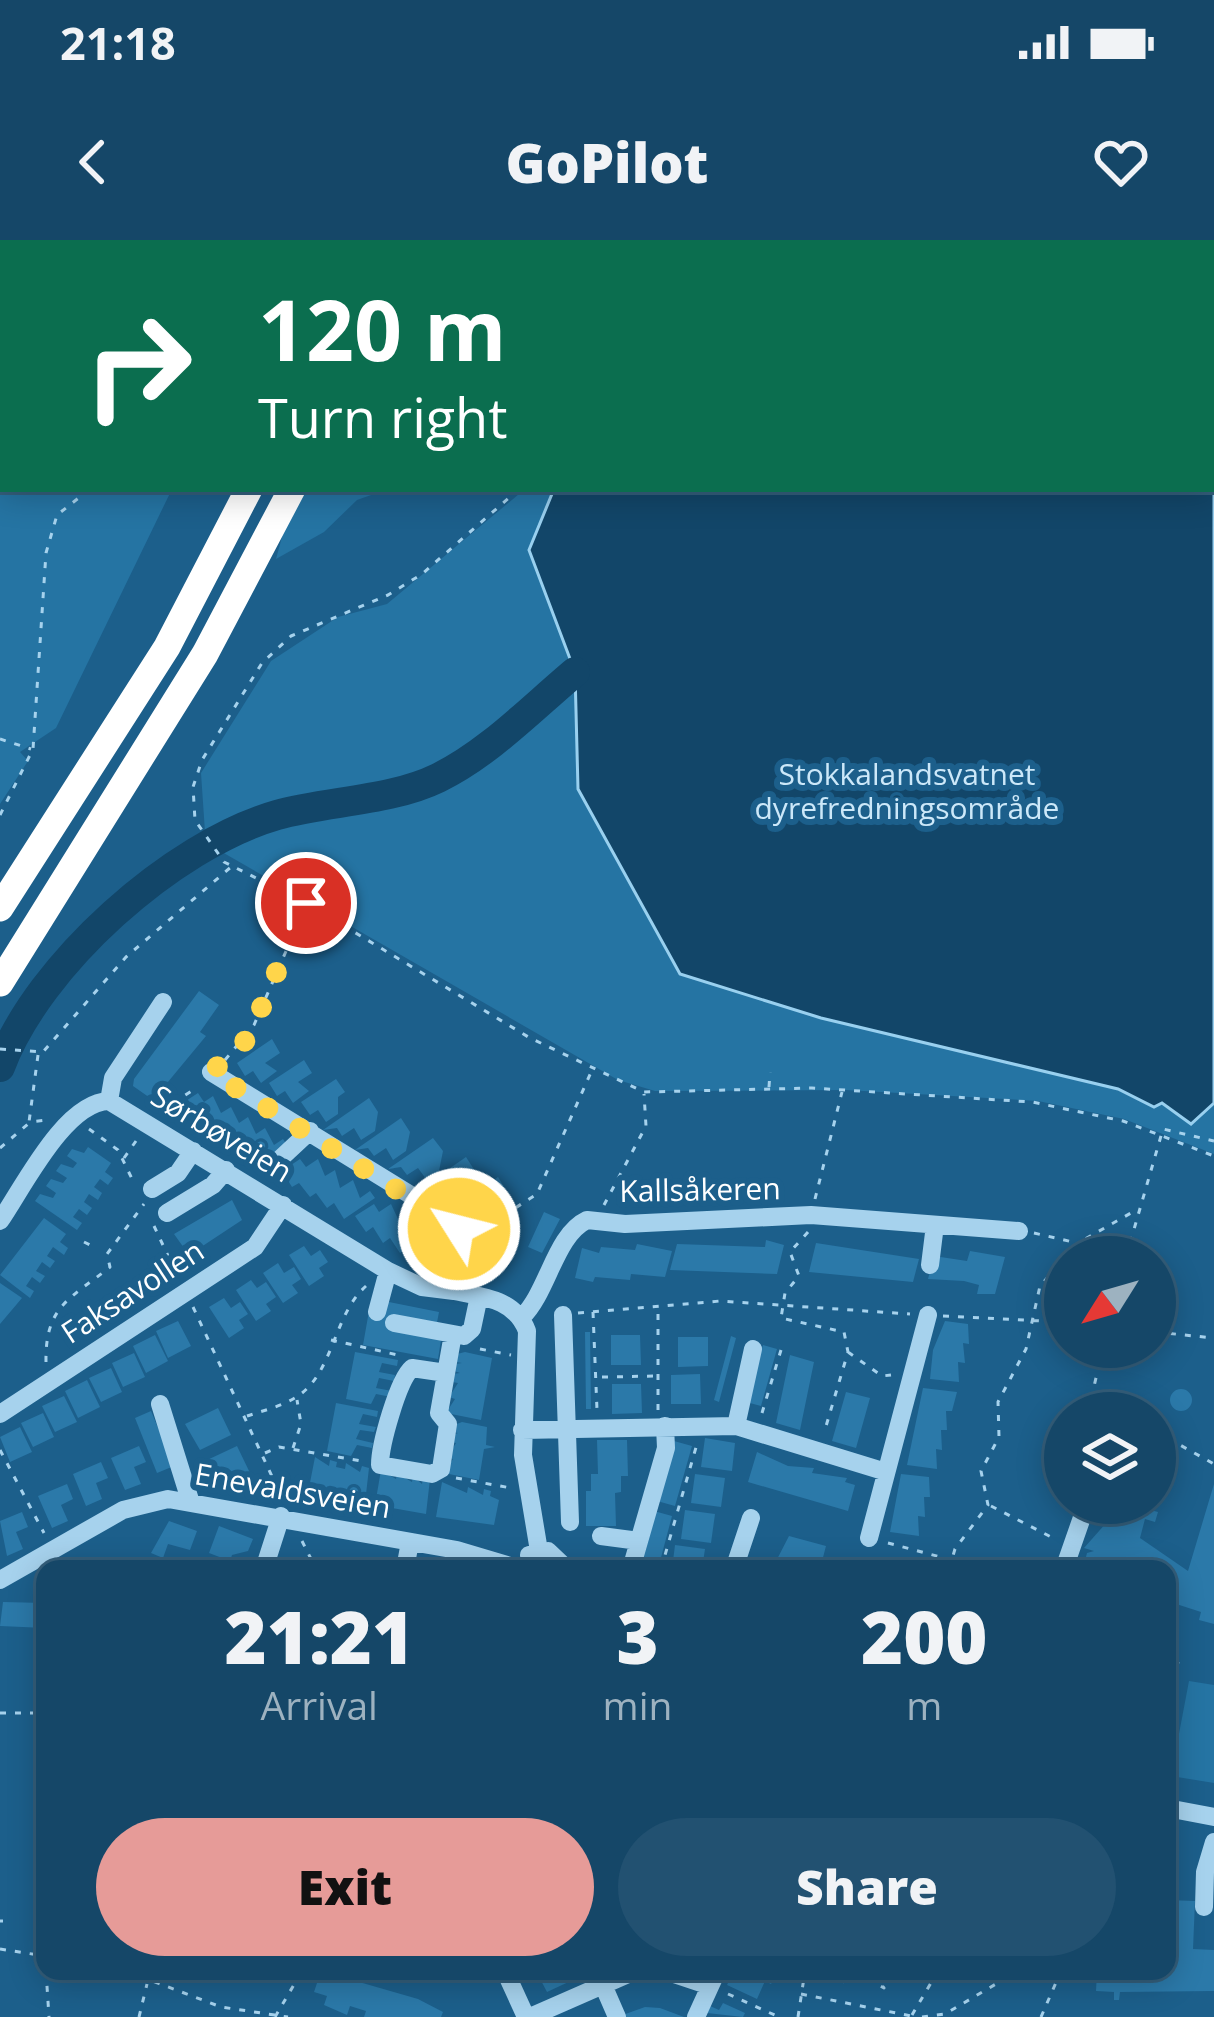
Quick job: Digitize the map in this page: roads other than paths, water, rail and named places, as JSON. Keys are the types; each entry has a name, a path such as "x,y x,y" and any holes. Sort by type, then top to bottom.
{"highway":[{"path":"0,908 166,647 247,492"},
{"path":"0,983 205,654 290,492"}],"street":[{"path":"109,1101 113,1078 163,1002"},
{"name":"Sørbøveien","path":"211,1072 448,1217 461,1242 454,1291"},
{"name":"Sørbøveien","path":"0,1221 71,1117 92,1102 109,1101 388,1271 422,1287 479,1296 522,1317"},
{"path":"281,1158 310,1131"},
{"path":"148,1197 178,1172 193,1151"},
{"path":"167,1213 226,1171"},
{"name":"Faksavollen","path":"0,1414 255,1247 283,1204"},
{"name":"Kallsåkeren","path":"522,1317 539,1300 573,1230 596,1220 811,1216 1019,1231"},
{"path":"931,1265 934,1225"},
{"path":"388,1271 385,1317 452,1339 470,1334 479,1296"},
{"path":"563,1315 570,1522"},
{"path":"869,1538 883,1471 928,1316"},
{"path":"522,1317 527,1358 522,1430 539,1551"},
{"path":"446,1373 412,1368 404,1375 395,1414 385,1426 380,1465 432,1474 441,1469 448,1424 440,1413 452,1339"},
{"path":"736,1426 753,1349"},
{"path":"160,1404 190,1500"},
{"path":"522,1430 567,1423 736,1426 883,1471"},
{"path":"634,1560 666,1448 665,1426"},
{"name":"Enevaldsveien","path":"60,1560 123,1510 168,1499 286,1517 483,1560"},
{"path":"268,1560 286,1517"},
{"path":"737,1560 752,1518"},
{"path":"1067,1560 1079,1524"},
{"path":"601,1536 639,1541"},
{"path":"407,1560 410,1542"},
{"path":"530,1560 539,1551"},
{"path":"539,1551 556,1554 560,1560"},
{"name":"Enevaldsveien","path":"0,1580 36,1568"},
{"path":"1176,1810 1214,1817"},
{"path":"1204,1906 1205,1872 1214,1842"},
{"path":"510,1980 528,2017 595,1980"},
{"path":"601,1980 617,2017"},
{"path":"696,2017 714,1980"}],"waterway":[{"path":"0,1067 19,1028 77,950 153,881 237,830 277,815 400,792 438,778 492,743 575,672"}],"park label":[{"name":"Stokkalandsvatnet dyrefredningsområde","path":"907,790"}]}
